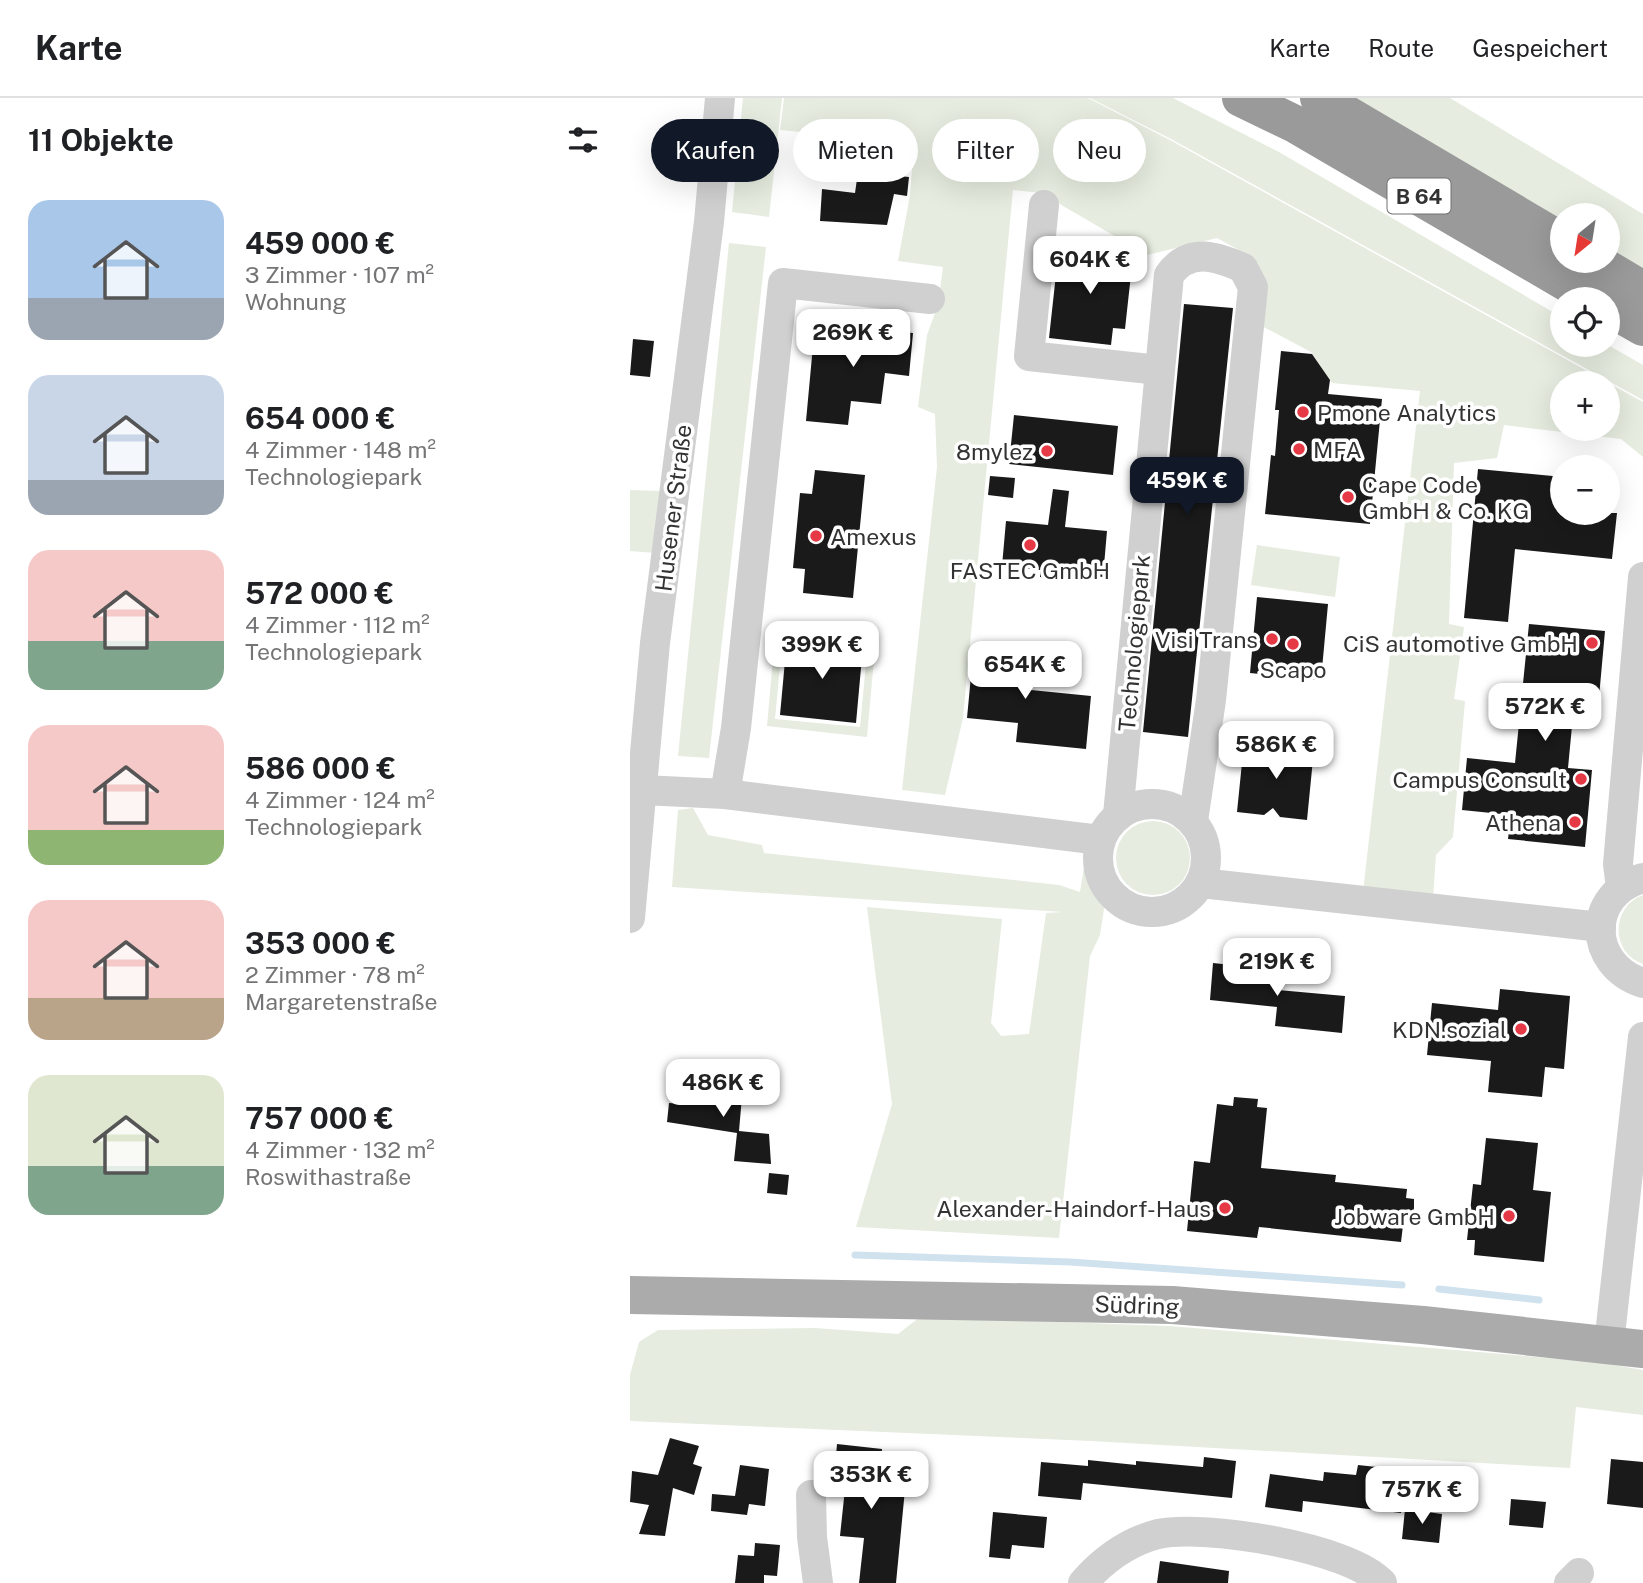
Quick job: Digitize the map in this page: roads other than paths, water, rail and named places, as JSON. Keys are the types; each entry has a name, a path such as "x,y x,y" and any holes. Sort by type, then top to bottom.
{"highway":[{"name":"B 64","path":"1241,98 1297,125 1574,287"},
{"name":"B 64","path":"1319,98 1550,234"},
{"path":"1614,273 1643,290"},
{"path":"1620,314 1643,327"}],"main road":[{"name":"Südring","path":"630,1295 1172,1306 1423,1325 1626,1346"}],"street":[{"name":"Husener Straße","path":"630,918 643,790 643,641 709,222 720,98"},
{"path":"1044,205 1029,356 1159,370"},
{"name":"Technologiepark","path":"1118,815 1169,275 1183,261 1205,254 1243,268 1253,287 1211,700 1192,821"},
{"path":"725,794 736,728 783,283 930,299"},
{"path":"1643,577 1618,864 1632,883 1604,910 1601,927 1605,950 1611,962 1621,972 1643,983"},
{"path":"643,790 725,794 1100,840"},
{"path":"1150,803 1177,809 1192,821 1205,842 1207,865 1201,883 1187,900 1167,911 1130,908 1114,898 1099,872 1100,840 1118,815 1150,803"},
{"path":"1201,883 1601,927"},
{"path":"1626,1346 1642,1049"},
{"path":"811,1495 812,1537 818,1583"},
{"path":"1083,1583 1100,1564 1124,1547 1155,1535 1181,1530 1321,1550 1350,1560 1382,1583"}],"waterway":[{"path":"855,1255 1070,1262 1402,1285"},
{"path":"1439,1289 1539,1300"}],"place":[{"name":"Pmone Analytics","path":"1303,412"},
{"name":"MFA","path":"1299,449"},
{"name":"8mylez","path":"1047,451"},
{"name":"Cape Code GmbH & Co. KG","path":"1348,497"},
{"name":"Amexus","path":"816,536"},
{"name":"FASTEC GmbH","path":"1030,545"},
{"name":"Visi Trans","path":"1272,639"},
{"name":"CiS automotive GmbH","path":"1592,643"},
{"name":"Scapo","path":"1293,644"},
{"name":"Campus Consult","path":"1581,779"},
{"name":"Athena","path":"1575,822"},
{"name":"KDN.sozial","path":"1521,1029"},
{"name":"Alexander-Haindorf-Haus","path":"1225,1208"},
{"name":"Jobware GmbH","path":"1509,1216"}]}
